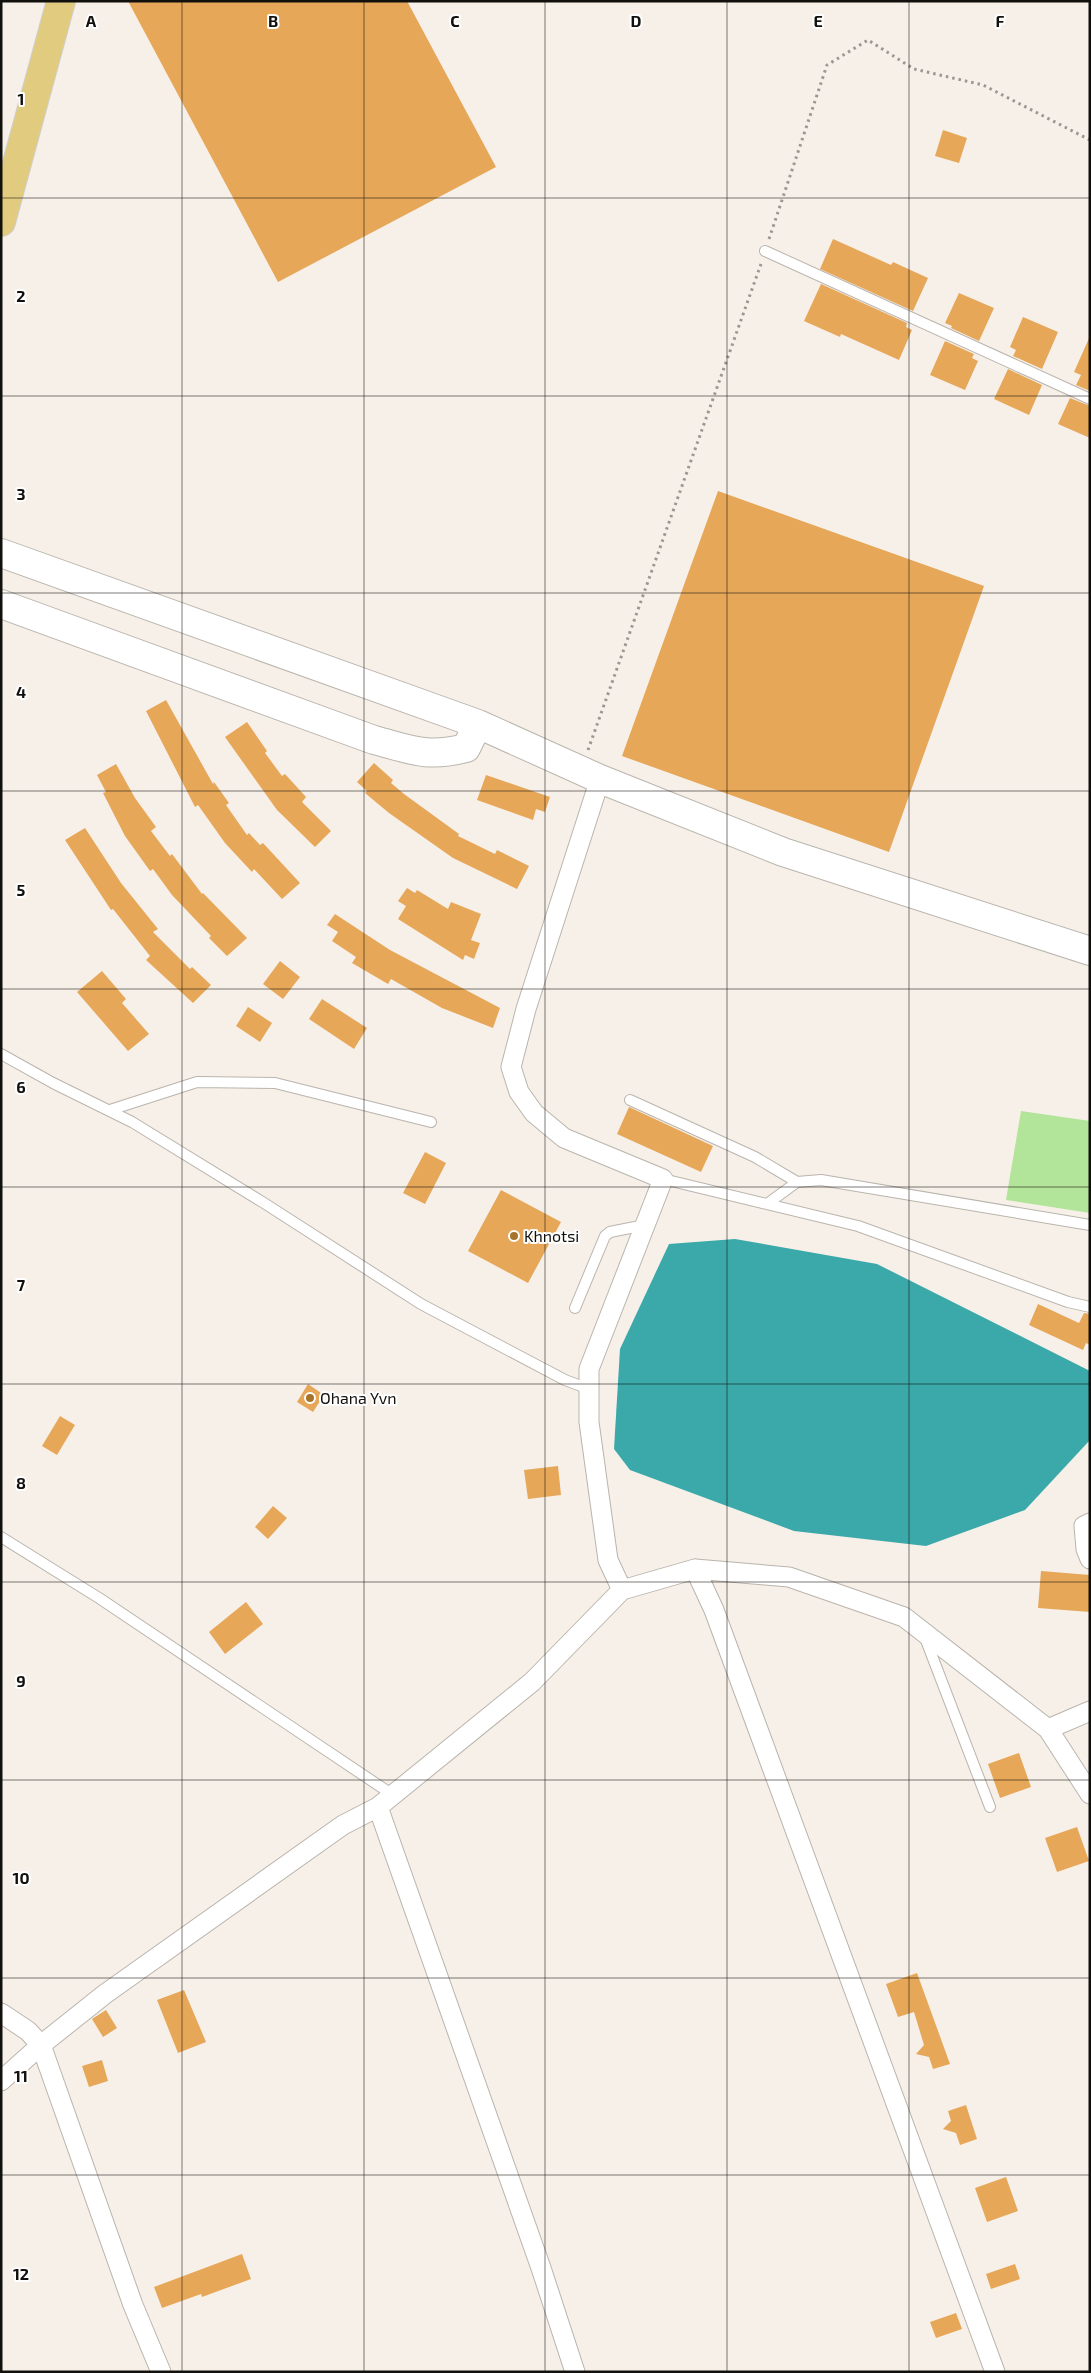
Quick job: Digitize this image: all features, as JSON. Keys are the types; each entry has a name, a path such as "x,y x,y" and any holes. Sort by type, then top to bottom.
{"main road":[{"path":"3,206 61,1"}],"street":[{"path":"1,553 478,724 591,774 783,852 1090,951"},
{"path":"1,604 374,740 426,754 446,753 466,748 478,724"},
{"path":"591,774 511,1068 519,1092 534,1112 564,1138 663,1178 589,1369 589,1422 608,1560 622,1590"},
{"path":"1090,1523 1084,1526 1086,1549 1090,1559"},
{"path":"696,1569 714,1610 995,2372"},
{"path":"1,2081 41,2045 106,1994 342,1826 378,1807 532,1682 622,1590 696,1569 788,1577 904,1617 1048,1729 1090,1794"},
{"path":"1048,1729 1090,1712"},
{"path":"378,1807 541,2268 575,2372"},
{"path":"1,2013 28,2032 41,2045 133,2305 161,2372"}],"lane":[{"path":"765,251 1090,398"},
{"path":"1,1054 53,1083 110,1110 264,1203 421,1304 565,1380 589,1389"},
{"path":"110,1110 197,1082 275,1083 431,1122"},
{"path":"630,1100 755,1156 797,1182"},
{"path":"663,1178 858,1226 1068,1302 1090,1307"},
{"path":"767,1204 797,1182 821,1180 1090,1225"},
{"path":"575,1308 605,1236 610,1232 645,1225"},
{"path":"1,1537 99,1598 393,1795"},
{"path":"922,1630 990,1807"}],"path":[{"path":"591,774 827,65 868,40 914,69 983,84 1090,140"}],"green space":[{"path":"1021,1111 1090,1121 1090,1213 1006,1200"}],"water":[{"path":"735,1239 877,1264 1090,1371 1090,1440 1025,1510 926,1546 794,1531 630,1470 614,1449 620,1349 669,1244"}],"building":[{"path":"128,1 407,1 496,167 278,282"},
{"path":"943,130 967,138 959,163 935,156"},
{"path":"833,239 891,265 893,262 928,278 913,311 820,269"},
{"path":"821,284 907,323 906,327 912,330 899,360 841,334 840,337 804,321"},
{"path":"959,293 994,308 979,341 951,328 952,326 945,323"},
{"path":"1023,317 1058,332 1042,369 1013,356 1016,350 1010,347"},
{"path":"1090,336 1090,391 1076,385 1081,375 1074,372"},
{"path":"945,341 974,354 972,358 978,361 965,390 930,375"},
{"path":"1008,369 1042,385 1029,415 994,399"},
{"path":"1070,398 1090,406 1090,438 1058,424"},
{"path":"718,491 984,586 889,852 622,756"},
{"path":"166,700 213,784 214,782 229,803 226,805 247,835 249,833 260,845 263,843 300,883 282,899 254,869 252,872 225,843 198,805 195,807 146,711"},
{"path":"247,722 267,751 265,753 282,776 285,774 306,797 302,802 331,831 315,847 277,810 225,737"},
{"path":"374,763 393,780 391,783 459,834 458,836 495,854 497,850 529,866 517,889 453,858 389,813 365,793 367,791 357,782"},
{"path":"116,764 135,798 156,827 151,831 170,856 172,854 202,894 247,938 227,956 209,938 211,936 172,895 153,869 150,871 125,836 103,793 106,792 97,775"},
{"path":"486,775 550,797 545,812 536,809 533,820 477,800"},
{"path":"85,828 121,883 158,929 153,932 190,969 192,967 211,985 193,1003 146,960 150,956 113,909 111,910 65,840"},
{"path":"407,888 415,893 417,890 448,909 451,902 481,914 471,940 480,943 474,959 465,955 463,960 398,919 406,906 398,901"},
{"path":"335,914 390,950 500,1008 493,1028 442,1008 391,979 388,984 352,963 356,957 332,941 338,932 327,925"},
{"path":"280,961 300,977 283,999 263,984"},
{"path":"102,971 126,999 122,1003 149,1034 128,1051 77,992"},
{"path":"322,999 367,1028 354,1049 309,1019"},
{"path":"248,1007 272,1023 260,1042 236,1026"},
{"path":"629,1107 713,1146 701,1172 617,1134"},
{"path":"425,1152 446,1163 425,1204 403,1193"},
{"name":"Khnotsi","path":"501,1190 561,1222 528,1283 468,1251"},
{"path":"1038,1304 1079,1323 1084,1313 1090,1314 1090,1345 1086,1343 1083,1350 1029,1325"},
{"name":"Ohana Yvn","path":"308,1384 324,1395 313,1412 297,1402"},
{"path":"60,1416 75,1425 57,1455 42,1446"},
{"path":"558,1466 561,1495 528,1499 524,1470"},
{"path":"273,1506 287,1518 268,1539 255,1527"},
{"path":"1041,1571 1090,1575 1090,1612 1038,1608"},
{"path":"246,1602 263,1624 225,1654 209,1632"},
{"path":"1019,1753 1031,1787 1000,1798 988,1764"},
{"path":"1077,1827 1089,1861 1057,1872 1045,1838"},
{"path":"917,1973 950,2064 933,2069 929,2057 916,2054 924,2045 914,2012 898,2017 886,1984"},
{"path":"184,1990 206,2042 178,2053 157,2000"},
{"path":"106,2010 117,2028 103,2037 92,2019"},
{"path":"102,2060 108,2081 89,2087 82,2066"},
{"path":"966,2105 977,2139 960,2145 956,2133 943,2129 951,2121 948,2111"},
{"path":"1006,2177 1018,2211 987,2222 975,2188"},
{"path":"242,2254 251,2279 202,2297 201,2294 162,2308 154,2287"},
{"path":"1015,2264 1020,2279 991,2289 986,2274"},
{"path":"956,2313 962,2329 936,2338 930,2322"}],"place":[{"name":"Khnotsi","path":"514,1236"},
{"name":"Ohana Yvn","path":"310,1398"}]}
